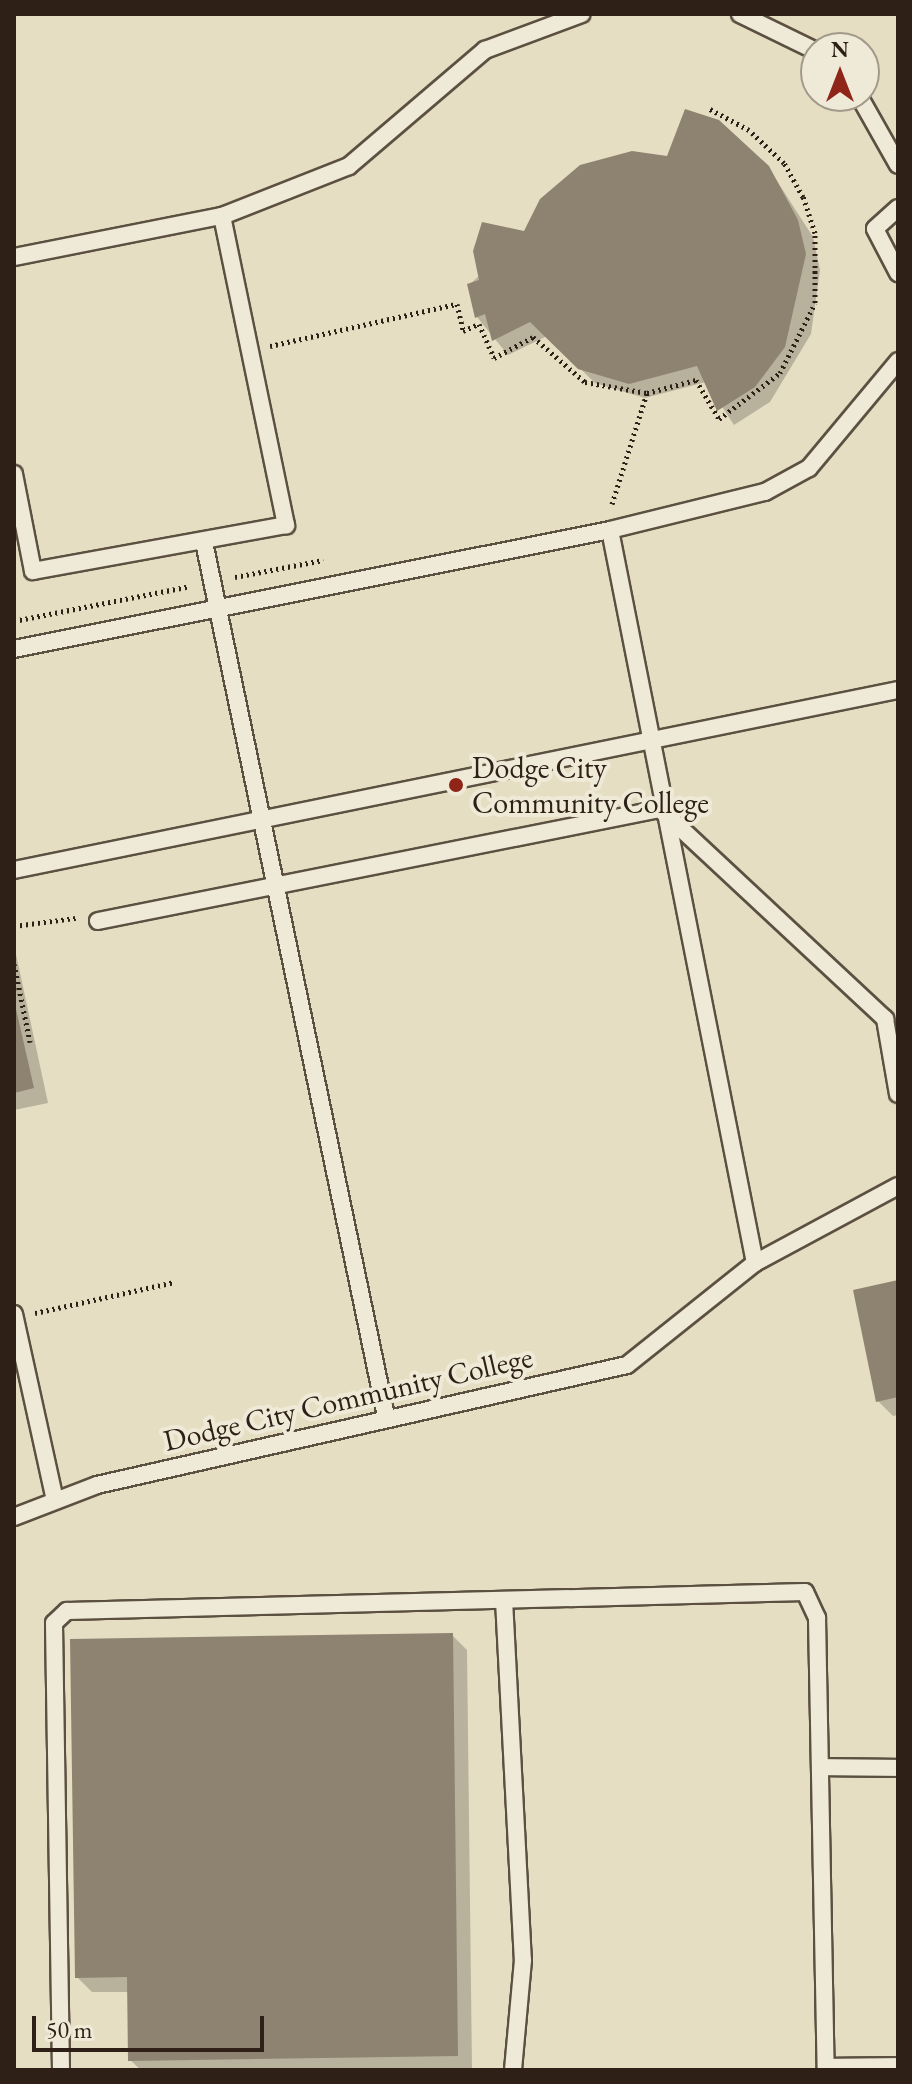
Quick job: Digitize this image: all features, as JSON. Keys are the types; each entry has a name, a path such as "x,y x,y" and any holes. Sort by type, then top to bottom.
{"lane":[{"path":"14,257 222,216 349,166 485,50 582,14"},
{"path":"740,14 800,43"},
{"path":"868,112 898,165"},
{"path":"898,208 875,229 898,273"},
{"path":"14,474 33,571 286,525 222,216"},
{"path":"14,649 610,530 765,492 809,468 898,361"},
{"path":"610,530 653,741 660,809 755,1263"},
{"path":"204,542 386,1416"},
{"path":"14,870 898,690"},
{"path":"98,921 660,809"},
{"path":"660,809 885,1019 898,1094"},
{"name":"Dodge City Community College","path":"14,1517 55,1501 386,1416 627,1365 755,1263 898,1186"},
{"path":"14,1315 55,1501"},
{"path":"61,2070 54,1623 67,1611 805,1592 817,1618 826,2068 898,2066"},
{"path":"504,1600 523,1960 513,2070"},
{"path":"820,1767 898,1768"}],"path":[{"path":"249,350 457,304 463,331 479,324 494,358 533,337 585,382 647,393 696,380 719,419 780,373 815,303 815,233 803,197 784,163 749,130 708,108"},
{"path":"602,506 616,503 647,393"},
{"path":"14,621 333,558"},
{"path":"14,926 98,921"},
{"path":"14,964 30,1042"},
{"path":"14,1315 175,1282"}],"building":[{"path":"685,109 719,120 769,166 798,220 806,254 785,347 755,387 717,411 697,366 629,384 578,369 530,322 492,341 485,314 475,318 467,284 479,280 473,251 482,222 524,231 540,199 580,165 632,151 667,156"},
{"path":"14,1000 34,1088 14,1093"},
{"path":"898,1280 898,1397 876,1402 853,1290"},
{"path":"453,1633 458,2056 128,2061 127,1977 75,1978 70,1639"}],"place":[{"name":"Dodge City Community College","path":"456,785"}]}
